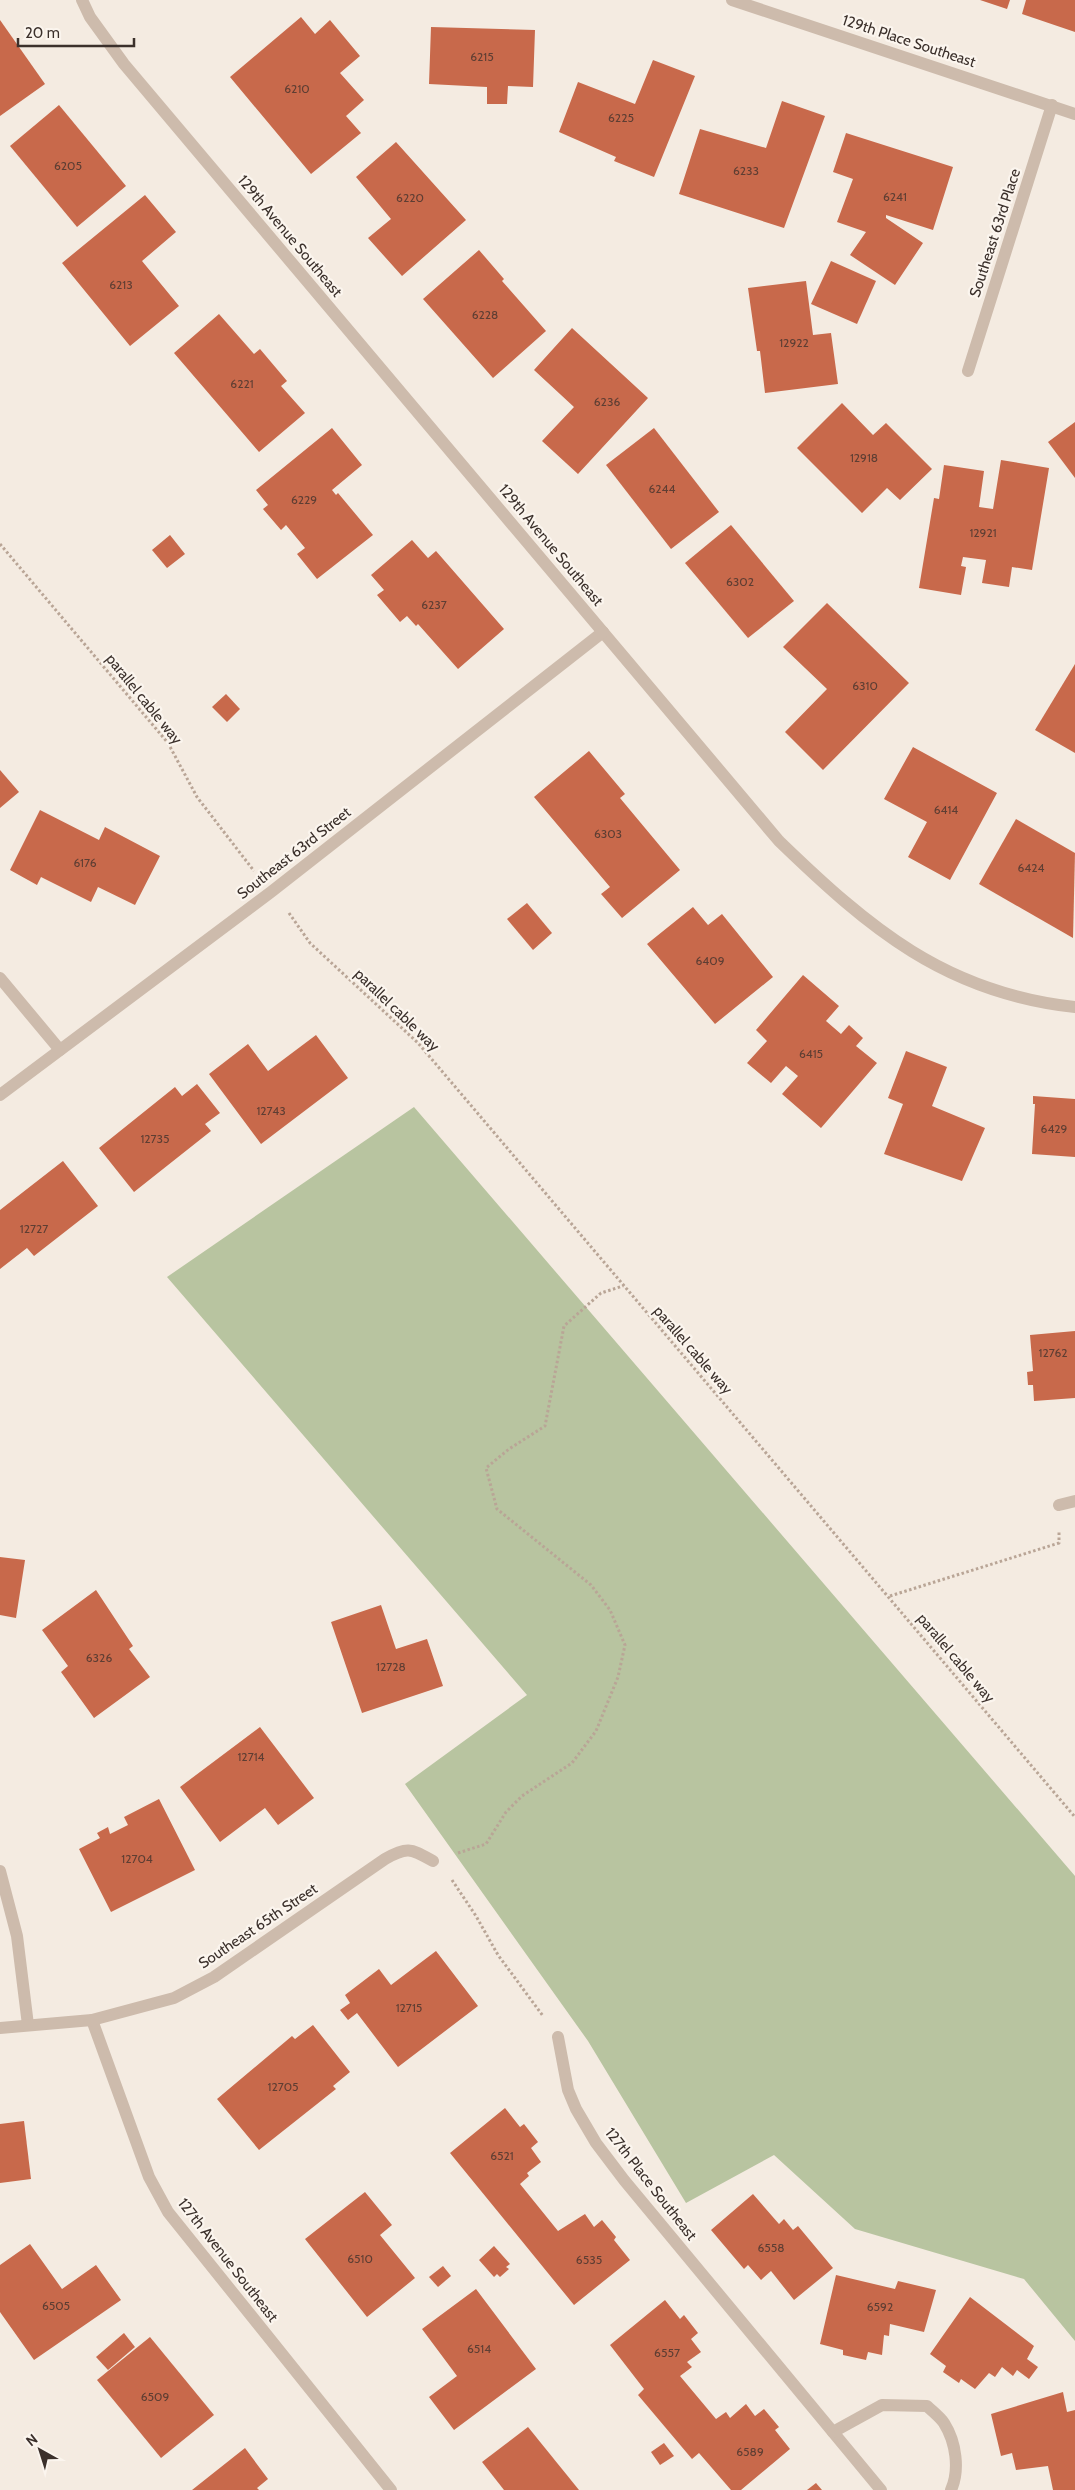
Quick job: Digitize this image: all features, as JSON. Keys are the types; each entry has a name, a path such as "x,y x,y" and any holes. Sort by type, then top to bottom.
{"street":[{"name":"129th Avenue Southeast","path":"82,0 90,17 124,64 779,841 839,898 894,942 941,970 990,989 1051,1004 1075,1006"},
{"name":"129th Place Southeast","path":"732,0 1075,114"},
{"name":"Southeast 63rd Place","path":"968,371 1052,105"},
{"name":"Southeast 63rd Street","path":"0,1094 271,892 603,632"},
{"path":"0,978 60,1050"},
{"path":"1059,1505 1075,1501"},
{"name":"Southeast 65th Street","path":"0,2028 92,2020 174,1998 214,1977 385,1858 401,1850 413,1849 433,1861"},
{"path":"0,1871 17,1936 28,2025"},
{"name":"127th Avenue Southeast","path":"92,2020 149,2177 168,2212 391,2490"},
{"name":"127th Place Southeast","path":"558,2037 568,2090 596,2143 624,2180 881,2490"},
{"path":"832,2432 882,2405 927,2406 944,2423 955,2451 957,2478 951,2490"}],"path":[{"name":"parallel cable way","path":"0,544 168,744 197,797 224,835 259,877"},
{"name":"parallel cable way","path":"284,906 310,943 418,1042 623,1286 890,1596 1075,1817"},
{"path":"433,1861 486,1844 506,1812 522,1796 572,1762 596,1731 618,1677 625,1645 610,1610 591,1585 498,1508 486,1468 508,1449 545,1426 564,1326 601,1292 623,1286"},
{"path":"890,1596 1059,1543 1059,1505"},
{"path":"454,1882 498,1955 558,2037"}],"green space":[{"path":"414,1107 1075,1876 1075,2341 1024,2279 855,2229 774,2155 686,2203 588,2041 405,1784 527,1695 167,1277"}],"building":[{"path":"980,0 1010,0 1007,9"},
{"path":"1026,0 1075,0 1075,32 1022,14"},
{"path":"301,17 315,34 330,20 360,56 340,73 364,100 346,116 361,133 311,174 230,77"},
{"path":"0,20 45,84 0,116"},
{"path":"431,27 535,30 533,87 508,86 507,104 487,104 487,87 429,84"},
{"path":"653,60 695,76 654,177 614,161 616,157 559,132 578,82 635,104"},
{"path":"782,101 825,116 784,228 679,194 700,129 766,148"},
{"path":"59,105 126,186 77,227 10,146"},
{"path":"846,133 953,167 933,230 886,215 886,218 923,243 895,285 850,255 866,232 837,222 853,179 833,172"},
{"path":"396,142 466,220 402,276 368,238 391,219 356,177"},
{"path":"145,195 176,232 142,261 179,306 130,346 62,263"},
{"path":"479,250 504,279 502,281 546,331 493,378 423,299"},
{"path":"831,261 876,281 857,324 811,304"},
{"path":"806,281 813,335 831,333 838,384 765,393 760,351 757,351 748,288"},
{"path":"219,314 254,354 260,349 287,381 281,386 305,413 259,452 174,353"},
{"path":"572,328 648,398 578,474 542,441 574,407 534,370"},
{"path":"842,403 873,435 886,423 932,469 900,500 887,488 862,513 797,448"},
{"path":"1075,422 1075,478 1048,442"},
{"path":"332,428 362,465 332,490 336,495 338,493 373,535 317,579 297,554 305,548 286,525 281,530 263,509 268,505 256,490"},
{"path":"654,428 719,512 671,549 606,465"},
{"path":"1001,460 1049,468 1032,570 1012,567 1009,587 982,583 986,560 963,557 961,566 966,567 961,595 919,588 934,498 939,499 944,465 984,471 979,507 993,509"},
{"path":"731,525 794,601 748,638 685,563"},
{"path":"170,535 185,554 167,568 152,550"},
{"path":"412,540 428,558 436,551 504,629 458,669 418,624 416,626 407,616 400,622 377,595 384,590 371,575"},
{"path":"827,603 909,683 823,770 785,732 827,689 783,647"},
{"path":"1075,664 1075,753 1035,730"},
{"path":"226,694 240,709 227,722 212,707"},
{"path":"913,747 997,793 950,880 908,857 927,822 884,799"},
{"path":"589,751 625,794 620,798 680,870 622,918 601,894 610,887 534,797"},
{"path":"0,770 19,792 0,808"},
{"path":"40,810 99,840 105,827 160,856 135,905 98,887 91,902 41,877 37,885 10,870"},
{"path":"1016,819 1075,853 1073,938 979,884"},
{"path":"527,903 552,933 533,950 507,919"},
{"path":"693,907 708,925 722,914 773,977 715,1024 647,944"},
{"path":"803,975 839,1006 826,1021 841,1034 849,1025 863,1038 856,1046 877,1063 821,1128 782,1094 798,1076 786,1066 771,1083 747,1063 767,1041 756,1030"},
{"path":"316,1035 348,1078 261,1144 209,1074 248,1044 268,1071"},
{"path":"906,1051 947,1067 932,1106 985,1128 962,1181 884,1154 903,1104 888,1098"},
{"path":"197,1084 220,1113 205,1124 211,1131 134,1192 99,1148 175,1087 182,1096"},
{"path":"1033,1096 1075,1099 1075,1157 1032,1154 1035,1104 1033,1104"},
{"path":"63,1161 98,1206 34,1256 27,1248 0,1269 0,1210"},
{"path":"1075,1331 1075,1398 1034,1401 1033,1385 1028,1385 1027,1372 1033,1371 1030,1335"},
{"path":"0,1557 25,1560 16,1618 0,1615"},
{"path":"96,1590 133,1646 129,1649 150,1677 94,1718 61,1672 68,1666 42,1630"},
{"path":"381,1605 396,1649 427,1639 443,1686 362,1713 331,1622"},
{"path":"260,1727 314,1798 278,1825 265,1808 220,1842 180,1787"},
{"path":"159,1799 195,1870 111,1912 79,1849 100,1838 97,1833 108,1827 110,1834 128,1825 124,1817"},
{"path":"436,1951 478,2006 398,2067 357,2013 348,2020 340,2010 350,2003 345,1995 379,1969 391,1985"},
{"path":"313,2025 350,2072 333,2086 336,2089 259,2150 217,2099 292,2036 295,2039"},
{"path":"505,2108 520,2127 524,2124 538,2142 531,2148 541,2162 527,2173 529,2176 520,2184 558,2231 585,2214 594,2227 602,2220 616,2237 614,2240 630,2260 574,2305 450,2153"},
{"path":"24,2121 31,2179 0,2183 0,2124"},
{"path":"365,2192 392,2225 380,2235 415,2278 367,2317 305,2239"},
{"path":"753,2194 779,2224 784,2219 793,2230 798,2226 833,2268 794,2300 771,2271 761,2280 748,2265 744,2269 711,2230"},
{"path":"30,2244 62,2289 96,2265 121,2300 34,2360 0,2312 0,2265"},
{"path":"494,2246 510,2264 506,2267 509,2269 500,2277 497,2274 494,2277 479,2260"},
{"path":"443,2266 451,2276 438,2287 429,2277"},
{"path":"836,2275 895,2289 898,2281 936,2290 924,2332 890,2324 889,2336 884,2335 882,2355 868,2352 866,2360 843,2355 843,2350 820,2344"},
{"path":"476,2289 536,2369 454,2430 429,2397 457,2376 422,2329"},
{"path":"970,2297 1034,2346 1027,2359 1038,2367 1029,2379 1017,2370 1013,2376 1002,2367 995,2377 989,2373 975,2389 961,2379 959,2383 943,2372 946,2366 930,2354"},
{"path":"665,2300 680,2319 684,2315 698,2333 691,2339 701,2352 687,2362 692,2367 680,2376 716,2419 726,2412 730,2418 746,2404 755,2416 764,2409 779,2427 775,2430 790,2449 741,2490 731,2490 699,2453 692,2459 638,2395 644,2389 610,2345"},
{"path":"124,2333 135,2347 108,2370 96,2357"},
{"path":"150,2337 214,2415 161,2458 97,2380"},
{"path":"1063,2392 1067,2412 1075,2410 1075,2490 1053,2490 1048,2466 1016,2470 1012,2453 1001,2456 991,2414"},
{"path":"528,2427 579,2490 504,2490 482,2462"},
{"path":"664,2443 674,2456 660,2465 651,2452"},
{"path":"245,2448 268,2479 257,2488 259,2490 192,2490"},
{"path":"816,2483 822,2490 807,2490"}]}
